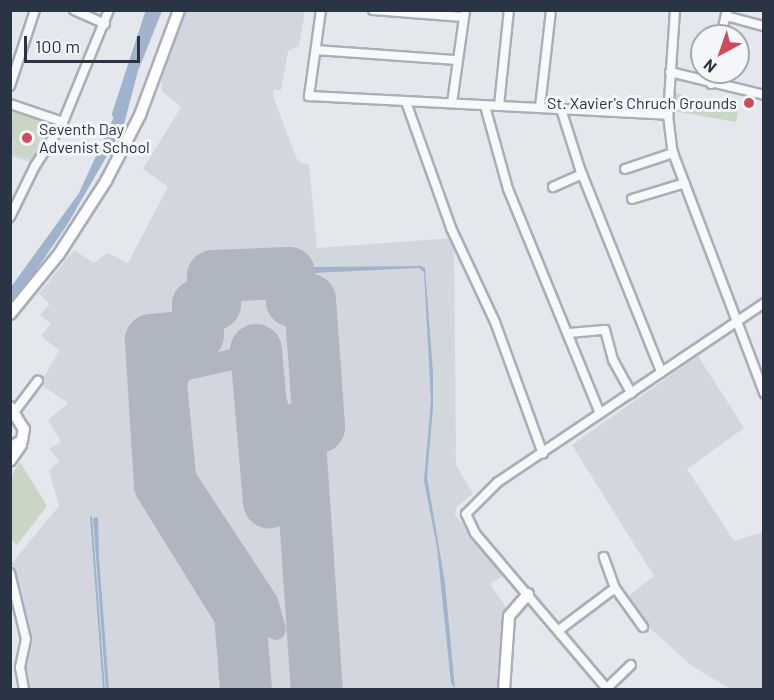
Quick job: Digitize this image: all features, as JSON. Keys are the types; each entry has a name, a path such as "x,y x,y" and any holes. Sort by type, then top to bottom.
{"street":[{"path":"10,86 35,10"},
{"path":"74,10 105,24"},
{"path":"10,217 35,166 63,122 109,10"},
{"path":"10,314 59,254 106,181 140,115 180,10"},
{"path":"321,10 309,96 668,115"},
{"path":"373,10 464,14 452,103"},
{"path":"499,106 508,10"},
{"path":"540,107 551,10"},
{"path":"675,10 668,115 673,153 764,393"},
{"path":"726,13 764,26"},
{"path":"316,50 457,60"},
{"path":"670,72 690,78"},
{"path":"711,84 764,95"},
{"path":"406,102 451,228 495,322 543,454"},
{"path":"10,104 63,122"},
{"path":"485,106 508,189 600,413"},
{"path":"561,109 582,174 661,372"},
{"path":"625,169 673,153"},
{"path":"553,187 582,174"},
{"path":"632,199 684,183"},
{"path":"631,665 608,689 475,533 466,514 498,482 543,454 764,303"},
{"path":"569,333 605,330 613,360 630,393"},
{"path":"10,461 23,439 24,429 13,409 38,381"},
{"path":"10,446 23,439"},
{"path":"604,557 615,588 643,627"},
{"path":"10,573 26,639 20,667 24,690"},
{"path":"559,630 615,588"},
{"path":"504,690 509,616 528,594"}],"shaded area":[{"path":"184,11 305,11 299,46 288,51 281,90 274,90 273,96 298,162 309,165 317,248 454,238 456,465 473,494 456,507 455,515 505,574 490,584 506,607 500,689 28,689 23,658 30,642 12,563 59,506 49,471 59,461 49,449 61,442 48,420 68,403 40,384 59,350 41,336 51,324 40,315 50,304 39,294 74,250 94,263 107,253 128,263 168,187 143,169 181,107 162,91 161,66"},
{"name":"Seventh Day Advenist School","path":"11,105 52,121 33,163 11,156"},
{"path":"698,356 744,428 687,469 734,541 763,532 763,689 731,689 692,666 621,602 654,576 572,445"}],"green space":[{"path":"672,92 738,110 736,122 674,111"},
{"name":"Seventh Day Advenist School","path":"13,111 44,124 31,159 13,152 17,140 11,138"},
{"path":"20,462 47,506 17,545 11,540 10,478"}],"water":[{"path":"152,11 162,11 138,71 123,128 67,225 11,307 11,287 79,193 128,86"},
{"path":"421,266 425,268 433,372 433,408 427,477 445,583 455,689 451,683 437,547 424,481 431,400 424,272 419,268 312,273 311,267"},
{"path":"98,517 109,689 106,689 93,518"}],"waterway":[{"path":"116,114 150,10"},
{"path":"91,517 104,690"}],"taxiway":[{"path":"265,480 277,405 267,365 259,358 241,357 182,370 176,382 185,476 267,601 275,629"}],"runway":[{"path":"246,690 240,614 160,485 151,340 198,335 198,305 215,304 213,276 289,273 292,301 310,300 319,427 299,428 317,690"},
{"path":"256,350 269,502"}],"place":[{"name":"St. Xavier's Chruch Grounds","path":"749,103"},
{"name":"Seventh Day Advenist School","path":"27,138"}]}
